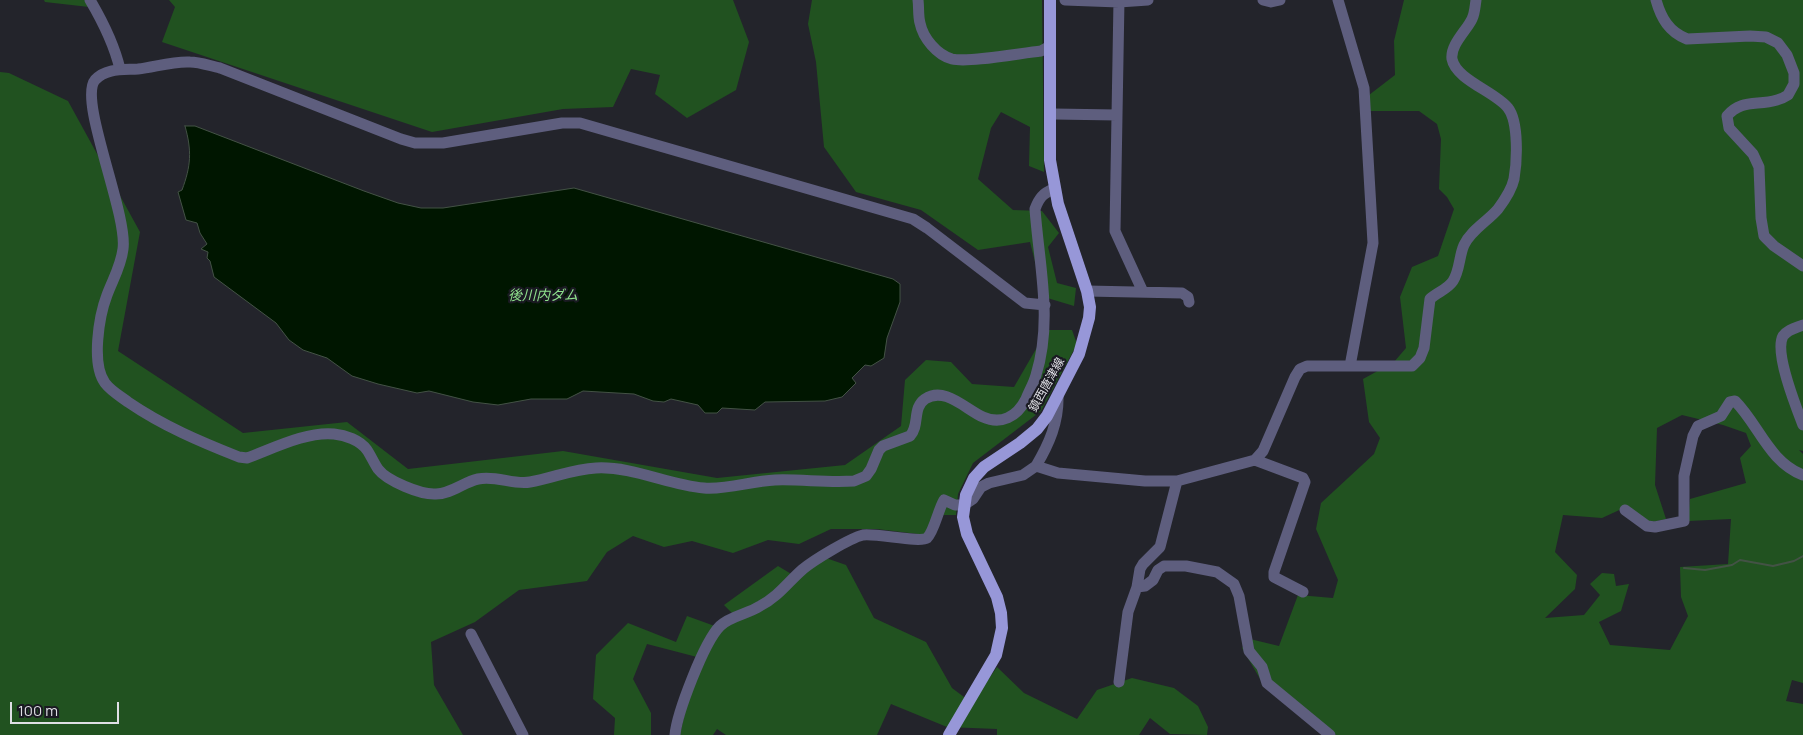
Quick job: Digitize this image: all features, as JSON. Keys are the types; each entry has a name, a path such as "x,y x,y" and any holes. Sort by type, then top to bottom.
{"main road":[{"name":"鎮西唐津線","path":"949,735 996,655 1002,628 997,597 968,534 963,517 966,494 974,478 984,467 1020,443 1037,429 1047,416 1079,354 1085,336 1090,307 1087,291 1058,204 1050,160 1050,0"}],"street":[{"path":"90,0 106,26 120,69"},
{"path":"918,0 919,22 924,37 937,50 952,59 966,60 1041,51 1050,46"},
{"path":"1065,0 1148,0"},
{"path":"1264,0 1271,2 1280,0"},
{"path":"1338,0 1364,88 1369,143 1373,244 1350,366"},
{"path":"1036,466 1058,473 1145,481 1177,481 1254,460 1263,451 1300,369 1308,366 1412,366 1420,358 1424,348 1430,300 1435,294 1453,282 1458,272 1464,245 1470,236 1498,209 1514,180 1516,135 1514,117 1508,107 1455,66 1452,57 1455,46 1472,19 1476,0"},
{"path":"1656,0 1667,25 1676,35 1687,39 1766,37 1778,43 1787,55 1794,73 1794,84 1788,95 1777,100 1743,104 1733,108 1727,116 1729,128 1753,154 1759,167 1761,218 1764,236 1774,246 1803,266"},
{"path":"1119,1 1116,230 1143,292"},
{"path":"1045,305 1025,303 928,228 913,219 580,123 562,123 443,143 415,143 206,64 190,62 136,69 120,69 101,76 94,81 92,88 94,115 122,225 124,246 120,264 102,311 99,329 98,359 104,382 112,391 143,412 196,440 239,457 247,458 312,435 333,434 353,439 366,448 379,470 390,480 427,494 446,493 466,482 481,478 517,483 530,482 576,469 598,468 624,470 682,485 706,488 773,480 854,481 866,476 871,470 879,450 883,446 910,436 914,432 919,404 931,396 944,395 992,420 1001,421 1009,418 1024,403 1036,376 1042,350 1045,305 1035,209 1038,199 1046,192 1054,189"},
{"path":"1054,114 1117,115"},
{"path":"1087,291 1182,293 1188,297 1189,302"},
{"path":"1803,325 1789,330 1783,337 1780,349 1783,367 1803,425"},
{"path":"675,735 684,700 711,639 720,626 766,603 779,594 804,568 848,541 862,535 880,534 918,540 925,539 934,526 944,500 955,504 964,504 973,500 981,488 989,482 1023,475 1036,466 1050,443 1059,407 1058,395"},
{"path":"1625,510 1647,526 1684,521 1684,476 1693,436 1698,426 1722,416 1730,402 1735,401 1745,412 1774,455 1794,471 1803,475"},
{"path":"1254,460 1303,478 1305,482 1274,572 1274,578 1303,592"},
{"path":"1119,682 1128,612 1137,587 1140,569 1160,548 1177,481"},
{"path":"1137,587 1145,586 1153,580 1158,570 1164,566 1186,566 1216,572 1234,584 1239,596 1249,651 1262,667 1266,682 1330,735"},
{"path":"471,634 523,735"}],"green space":[{"path":"44,0 95,0 89,7 45,2"},
{"path":"169,0 733,0 749,42 736,90 687,118 655,94 660,75 631,69 613,107 563,109 432,132 162,42 175,7"},
{"path":"812,0 1042,0 1044,172 1029,166 1030,127 1001,112 991,128 978,179 1013,210 1042,211 1059,233 1048,247 1057,283 1076,288 1074,306 1044,297 1030,242 978,250 921,210 856,192 824,147 816,62 808,24"},
{"path":"1404,0 1803,0 1803,451 1799,450 1803,454 1803,683 1792,680 1786,701 1803,704 1803,735 1336,735 1295,700 1263,684 1242,648 1250,639 1279,646 1298,595 1333,598 1338,580 1316,529 1321,503 1374,454 1380,438 1369,422 1363,379 1394,362 1406,348 1400,297 1412,267 1438,256 1454,209 1447,197 1439,189 1441,139 1437,124 1419,111 1370,111 1369,95 1395,75 1394,41","holes":["1682,415 1746,433 1751,446 1740,458 1746,483 1690,499 1688,521 1731,519 1728,564 1680,567 1681,597 1688,616 1670,650 1610,645 1599,622 1621,611 1629,584 1616,586 1614,574 1602,573 1590,584 1600,595 1584,615 1545,618 1575,589 1577,575 1555,552 1563,515 1602,518 1628,506 1648,523 1666,519 1655,485 1657,428"]},
{"path":"0,72 9,73 68,101 140,232 118,351 243,433 347,422 408,469 563,451 717,478 845,465 901,426 905,380 926,360 951,362 972,384 1014,387 1047,330 1072,330 1077,344 1041,411 973,463 958,494 956,515 935,515 926,535 877,529 831,529 799,544 768,540 733,553 692,541 664,547 633,536 607,552 587,581 519,590 475,622 431,642 434,685 463,735 0,735"},
{"path":"826,558 846,565 874,618 926,642 952,688 972,703 997,667 1024,693 1077,719 1097,690 1132,678 1174,688 1198,706 1208,727 1207,735 1170,734 1150,718 1139,735 997,735 997,729 947,727 891,704 877,735 726,735 717,729 713,735 680,735 697,657 647,644 633,679 651,713 651,735 614,735 615,718 593,699 596,655 628,623 676,642 687,616 723,629 737,618 724,605 778,566 798,578"}],"water":[{"name":"後川内ダム","path":"185,126 195,126 364,191 398,203 421,208 443,208 574,188 893,279 900,284 900,302 887,338 884,358 871,366 865,365 852,378 856,383 842,397 825,401 765,402 755,410 722,408 717,413 705,413 698,405 671,399 664,402 653,401 634,394 583,391 567,399 531,399 498,405 473,402 429,391 417,393 352,376 327,358 303,350 289,340 276,323 214,277 210,261 207,258 208,252 201,249 207,244 200,233 197,223 186,220 178,192 182,190 190,158"}],"waterway":[{"path":"1684,568 1705,570 1732,565 1740,560 1773,566 1794,561 1803,556"}]}
